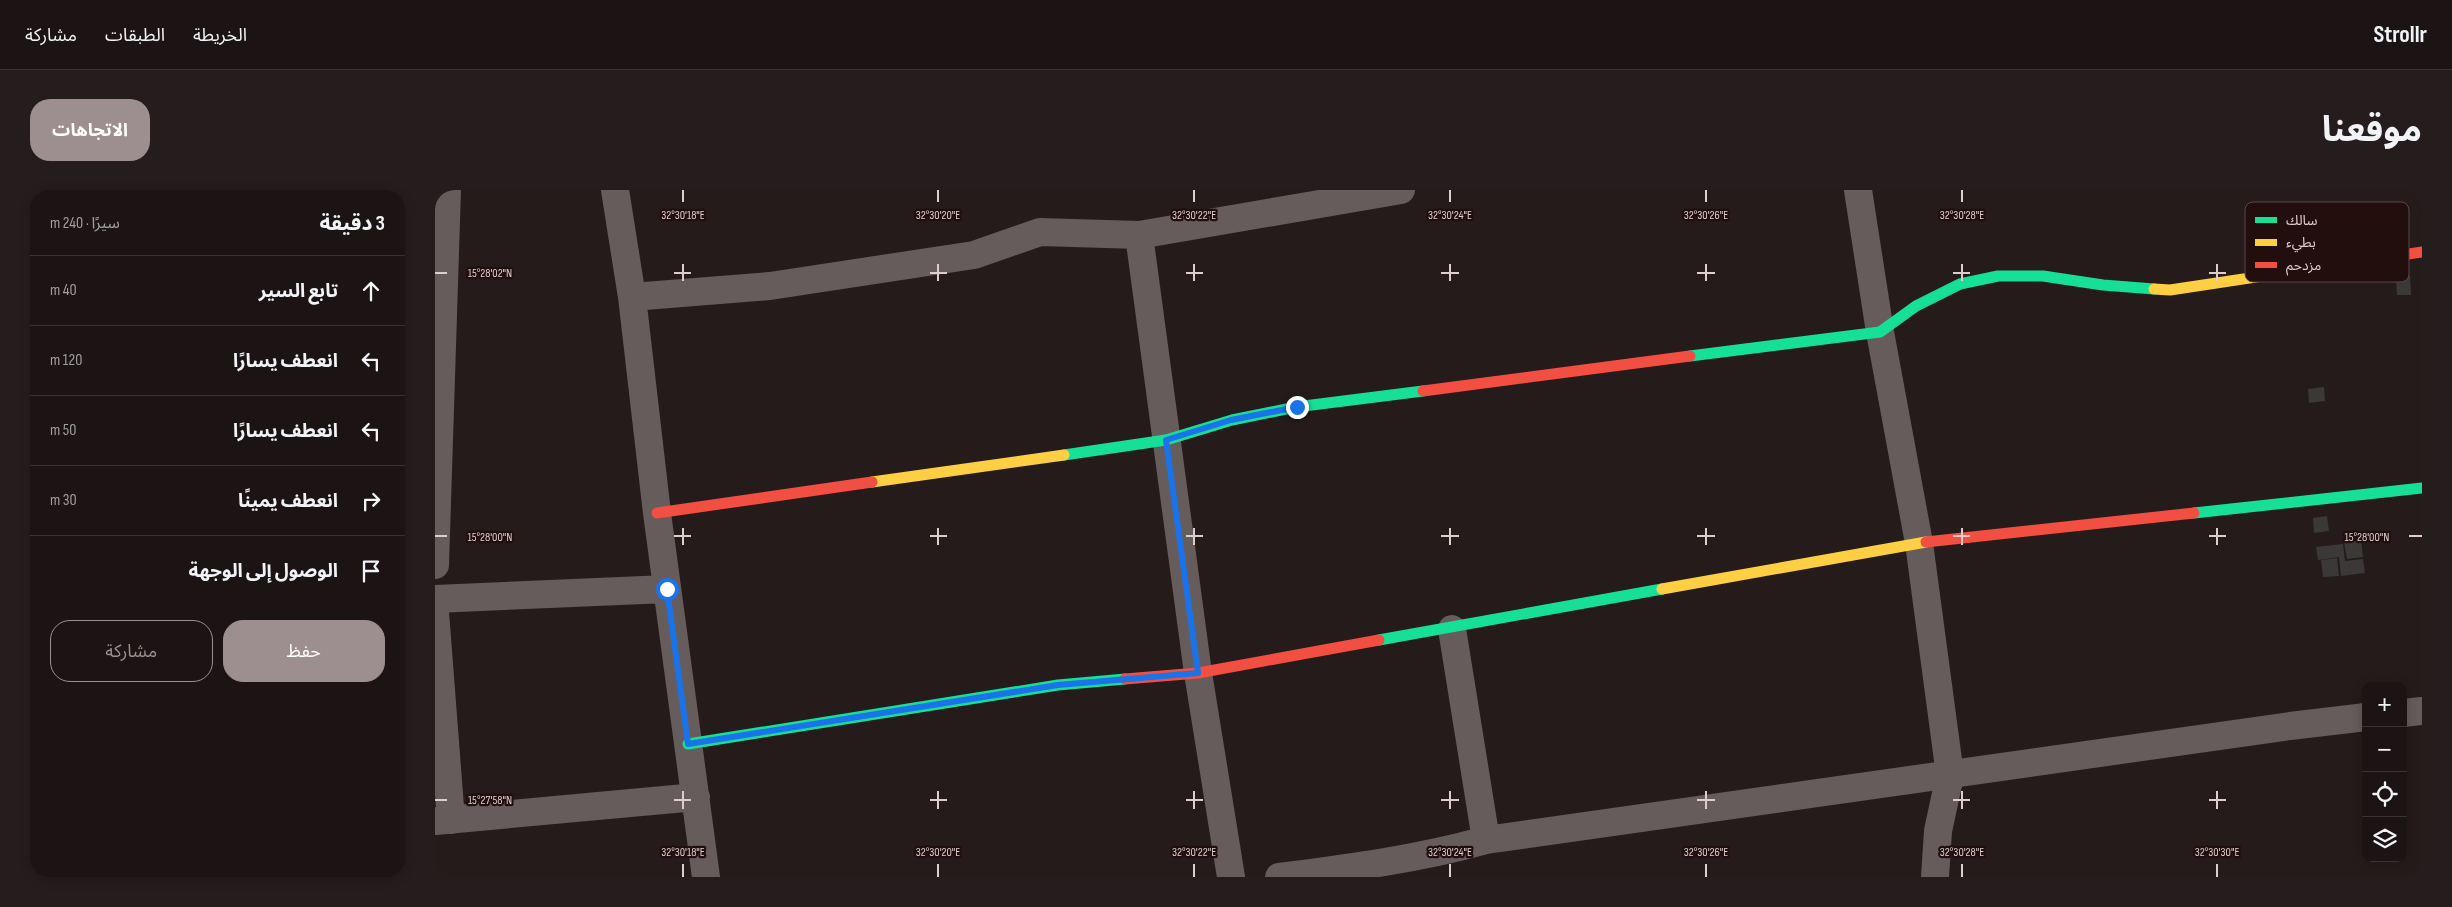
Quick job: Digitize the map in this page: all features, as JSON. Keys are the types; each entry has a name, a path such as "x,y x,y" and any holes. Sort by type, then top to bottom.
{"street":[{"path":"435,565 447,190"},
{"path":"615,190 632,297 657,513 706,877"},
{"path":"1858,190 1880,332 1919,543 1950,774 1938,832 1935,877"},
{"path":"632,297 770,286 974,255 1041,232 1139,235 1385,191"},
{"path":"1139,235 1198,673 1231,877"},
{"path":"2409,254 2422,252"},
{"path":"657,513 1166,440 1231,420 1297,407 1880,332 1916,306 1960,284 1998,276 2043,276 2170,290 2245,279"},
{"path":"688,744 1058,685 1198,673 1452,629 1919,543 2422,488"},
{"path":"435,599 667,589"},
{"path":"435,612 443,820 696,797"},
{"path":"1452,629 1486,840"},
{"path":"2407,713 2422,711"},
{"path":"1279,877 1385,863 1486,840 2290,726 2362,718"}],"building":[{"path":"2409,276 2411,295 2397,295 2396,282 2409,282"},
{"path":"2324,387 2325,401 2309,403 2308,389"},
{"path":"2327,516 2329,531 2314,533 2313,518"},
{"path":"2361,540 2363,557 2347,559 2344,542"},
{"path":"2343,544 2345,561 2363,559 2365,573 2341,576 2339,557 2318,560 2316,547"},
{"path":"2337,558 2339,576 2323,577 2321,560"}],"traffic: fast":[{"path":"1690,356 1880,332 1916,306 1960,284 1998,276 2043,276 2103,285 2154,289"},
{"path":"1064,455 1166,440 1232,420 1296,407 1423,391"},
{"path":"2194,513 2422,488"},
{"path":"1379,640 1662,589"},
{"path":"688,744 1058,685 1125,679"}],"traffic: slow":[{"path":"2154,289 2170,290 2245,279"},
{"path":"872,482 1064,455"},
{"path":"1662,589 1926,542"}],"traffic: jam":[{"path":"2409,254 2422,252"},
{"path":"1423,391 1690,356"},
{"path":"657,513 872,482"},
{"path":"1926,542 2194,513"},
{"path":"1125,679 1198,673 1379,640"}],"route":[{"path":"667,589 688,744 1058,685 1198,673 1166,440 1231,420 1297,407"}]}
